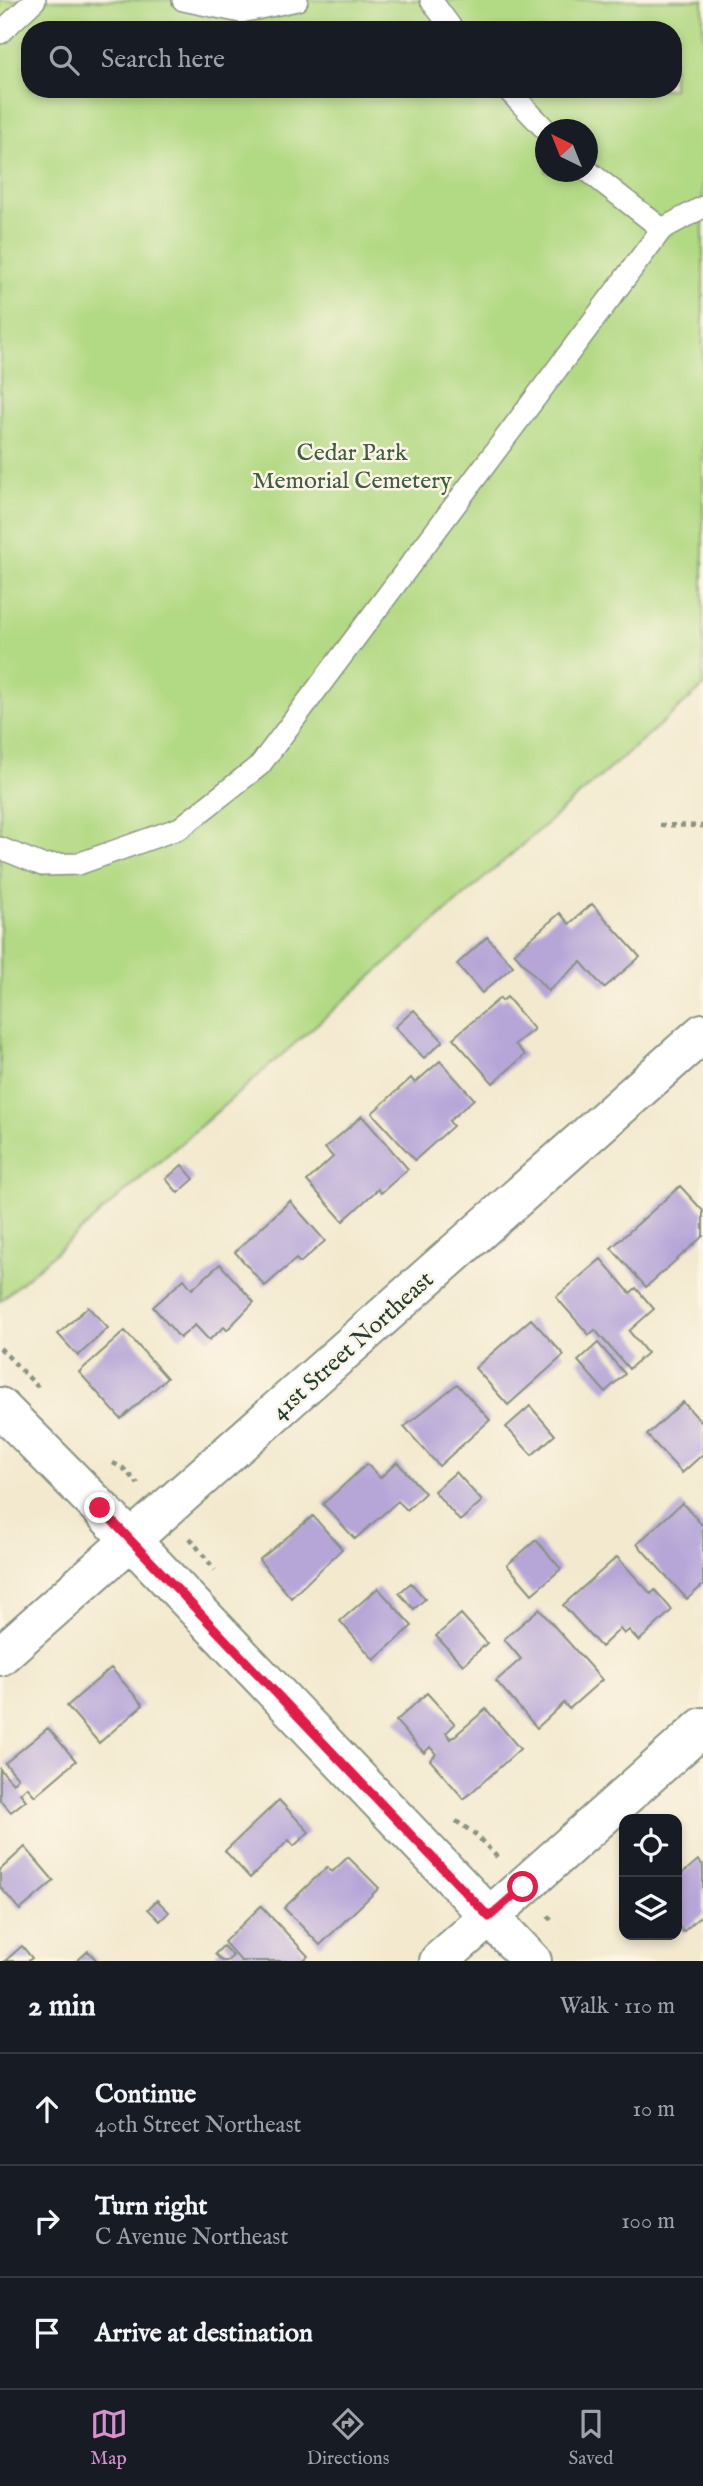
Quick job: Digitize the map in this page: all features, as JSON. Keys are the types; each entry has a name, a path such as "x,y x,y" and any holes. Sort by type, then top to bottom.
{"street":[{"name":"41st Street Northeast","path":"0,1656 703,1033"},
{"path":"0,1407 131,1540 532,1961"},
{"path":"439,1961 703,1727"}],"lane":[{"path":"0,33 35,0"},
{"path":"183,0 241,12 296,0"},
{"path":"431,0 446,21"},
{"path":"516,98 536,119"},
{"path":"598,180 662,229"},
{"path":"0,848 42,865 78,863 180,828 260,765 662,229 703,207"}],"path":[{"path":"660,825 703,827"}],"green space":[{"name":"Cedar Park Memorial Cemetery","path":"0,0 703,0 703,687 0,1301"}],"building":[{"path":"592,904 640,957 604,988 581,962 548,991 514,953 560,913 569,924"},
{"path":"487,937 513,966 482,993 457,964"},
{"path":"507,997 534,1029 515,1044 525,1055 493,1083 453,1038 500,998 502,1001"},
{"path":"414,1010 443,1041 424,1058 395,1027"},
{"path":"440,1061 474,1099 449,1121 453,1126 415,1160 372,1113 411,1078 415,1083"},
{"path":"362,1116 408,1169 381,1193 378,1189 343,1221 307,1181 333,1157 325,1148"},
{"path":"182,1165 194,1179 178,1193 166,1179"},
{"path":"680,1186 703,1211 703,1236 646,1287 611,1248"},
{"path":"290,1201 325,1241 300,1263 296,1259 265,1286 235,1252"},
{"path":"601,1259 630,1293 636,1288 654,1309 629,1331 647,1353 629,1369 595,1330 589,1335 556,1297"},
{"path":"220,1264 254,1302 227,1330 224,1327 209,1340 195,1325 180,1338 153,1307 184,1279 192,1289"},
{"path":"88,1307 108,1328 78,1356 58,1334"},
{"path":"531,1319 564,1355 508,1405 475,1368"},
{"path":"125,1331 167,1378 121,1419 79,1372"},
{"path":"598,1343 625,1374 605,1392 578,1361"},
{"path":"457,1384 490,1420 439,1466 404,1427"},
{"path":"683,1402 703,1424 703,1454 682,1473 647,1435"},
{"path":"530,1406 555,1435 532,1455 506,1427"},
{"path":"397,1462 425,1493 407,1510 398,1501 355,1539 323,1504 367,1464 380,1478"},
{"path":"456,1472 482,1501 460,1521 434,1491"},
{"path":"682,1503 703,1526 703,1585 687,1599 637,1544"},
{"path":"313,1516 342,1549 291,1598 259,1560"},
{"path":"536,1540 561,1569 532,1594 507,1565"},
{"path":"617,1557 651,1594 655,1590 672,1610 639,1641 629,1630 624,1634 620,1629 601,1647 563,1605"},
{"path":"411,1583 425,1599 414,1609 399,1593"},
{"path":"378,1588 412,1626 374,1660 340,1621"},
{"path":"539,1609 602,1680 569,1709 564,1703 537,1728 496,1681 521,1659 504,1639"},
{"path":"461,1614 487,1643 463,1665 436,1636"},
{"path":"111,1668 143,1705 99,1743 67,1706"},
{"path":"427,1693 455,1724 446,1733 451,1739 486,1709 520,1749 464,1799 430,1760 436,1754 430,1747 424,1753 396,1721"},
{"path":"48,1728 76,1761 35,1796 27,1787 20,1793 26,1800 11,1812 0,1800 0,1769 13,1783 18,1778 5,1763"},
{"path":"279,1800 309,1832 294,1846 289,1840 250,1878 225,1851"},
{"path":"25,1847 54,1881 20,1910 0,1887 0,1870"},
{"path":"348,1857 379,1888 320,1945 284,1908 327,1867 332,1872"},
{"path":"698,1860 703,1865 703,1914 683,1932 682,1931 682,1874"},
{"path":"157,1900 169,1912 160,1921 148,1909"},
{"path":"261,1906 308,1956 303,1961 241,1961 224,1942"},
{"path":"22,1946 32,1958 28,1961 5,1961"},
{"path":"223,1946 233,1956 227,1961 222,1961 215,1954"},
{"path":"88,1951 97,1961 77,1961"}],"route":[{"path":"100,1508 489,1917 523,1887"}]}
